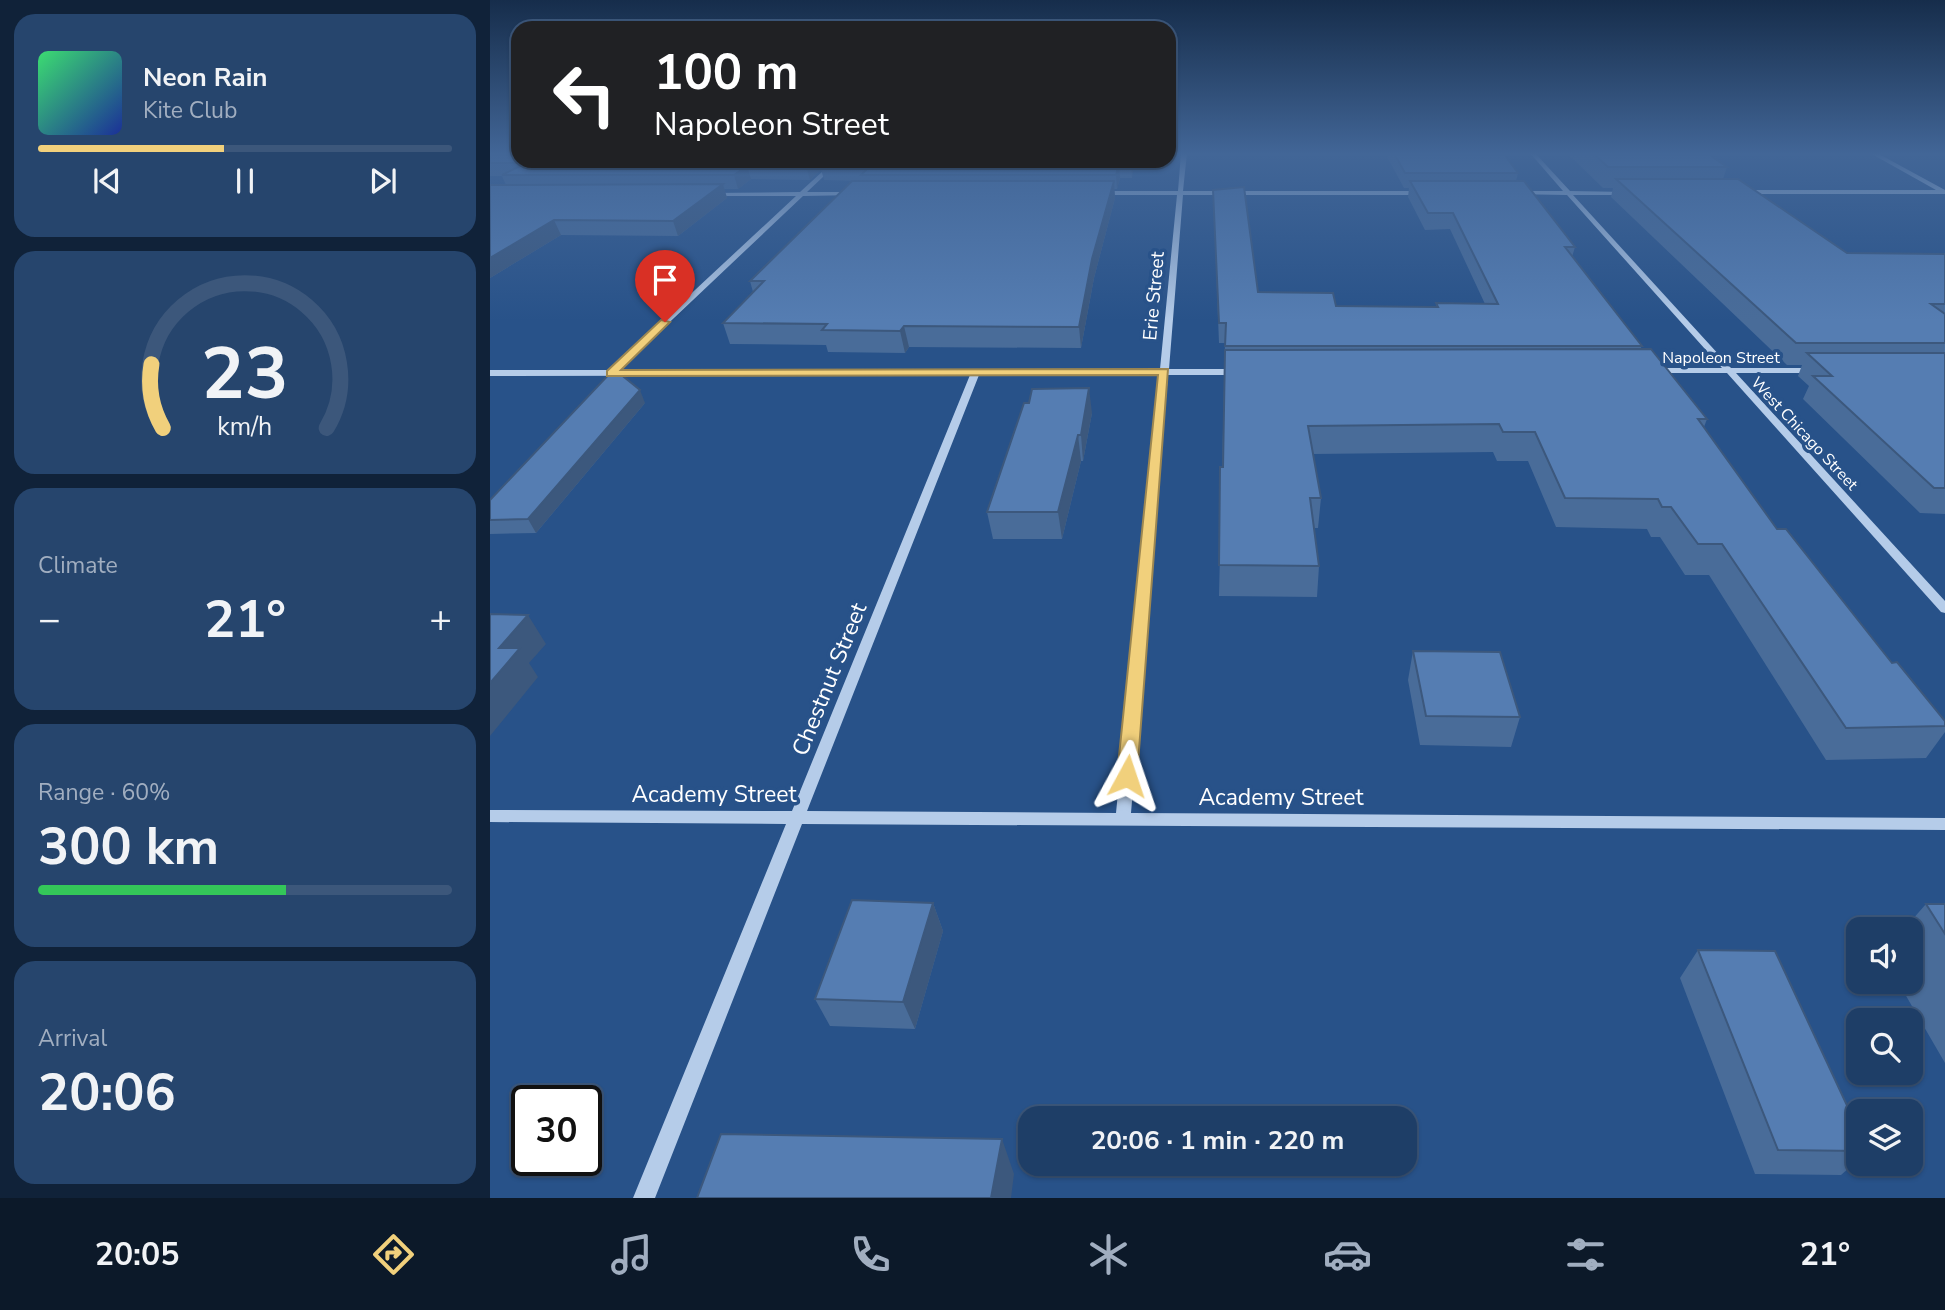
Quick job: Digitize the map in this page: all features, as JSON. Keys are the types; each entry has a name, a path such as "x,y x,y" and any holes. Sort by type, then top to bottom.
{"street":[{"path":"611,373 786,209"},
{"name":"Erie Street","path":"1123,818 1179,209"},
{"name":"West Chicago Street","path":"1582,209 1945,609"},
{"name":"Napoleon Street","path":"1637,371 1834,370"},
{"name":"Chestnut Street","path":"644,1198 976,372"},
{"path":"490,373 1255,372"},
{"name":"Academy Street","path":"490,816 1945,824"}],"building":[{"path":"490,209 689,209 673,221 554,220 490,258"},
{"path":"824,209 1106,209 1092,259 1079,327 904,326 900,331 822,330 827,324 723,323 764,281 750,281"},
{"path":"1214,209 1247,209 1258,292 1333,293 1336,306 1438,307 1436,303 1498,304 1453,213 1428,213 1426,209 1546,209 1575,247 1565,247 1642,346 1225,346 1226,323 1219,323"},
{"path":"1649,209 1782,209 1847,253 1945,254 1945,304 1931,304 1945,314 1945,343 1796,343"},
{"path":"1651,349 1707,419 1698,419 1777,529 1786,529 1892,663 1897,662 1945,721 1945,726 1846,728 1722,544 1698,544 1671,507 1662,507 1658,499 1565,498 1535,432 1503,432 1499,424 1308,426 1321,498 1310,498 1319,566 1219,565 1225,350"},
{"path":"1807,353 1945,353 1945,488 1934,488 1813,376 1832,376"},
{"path":"614,369 640,390 528,519 490,520 490,500"},
{"path":"1089,388 1081,435 1078,435 1058,512 987,512 1024,403 1029,403 1032,389"},
{"path":"490,614 528,615 499,648 520,648 490,683"},
{"path":"1413,651 1500,652 1520,717 1426,716"},
{"path":"852,900 933,903 903,1002 815,999"},
{"path":"1926,904 1945,904 1945,934"},
{"path":"1698,950 1775,951 1846,1103 1846,1151 1778,1150"},
{"path":"721,1134 1002,1139 991,1198 697,1198"}],"route":[{"path":"665,322 611,373 1164,372 1127,776"}]}
